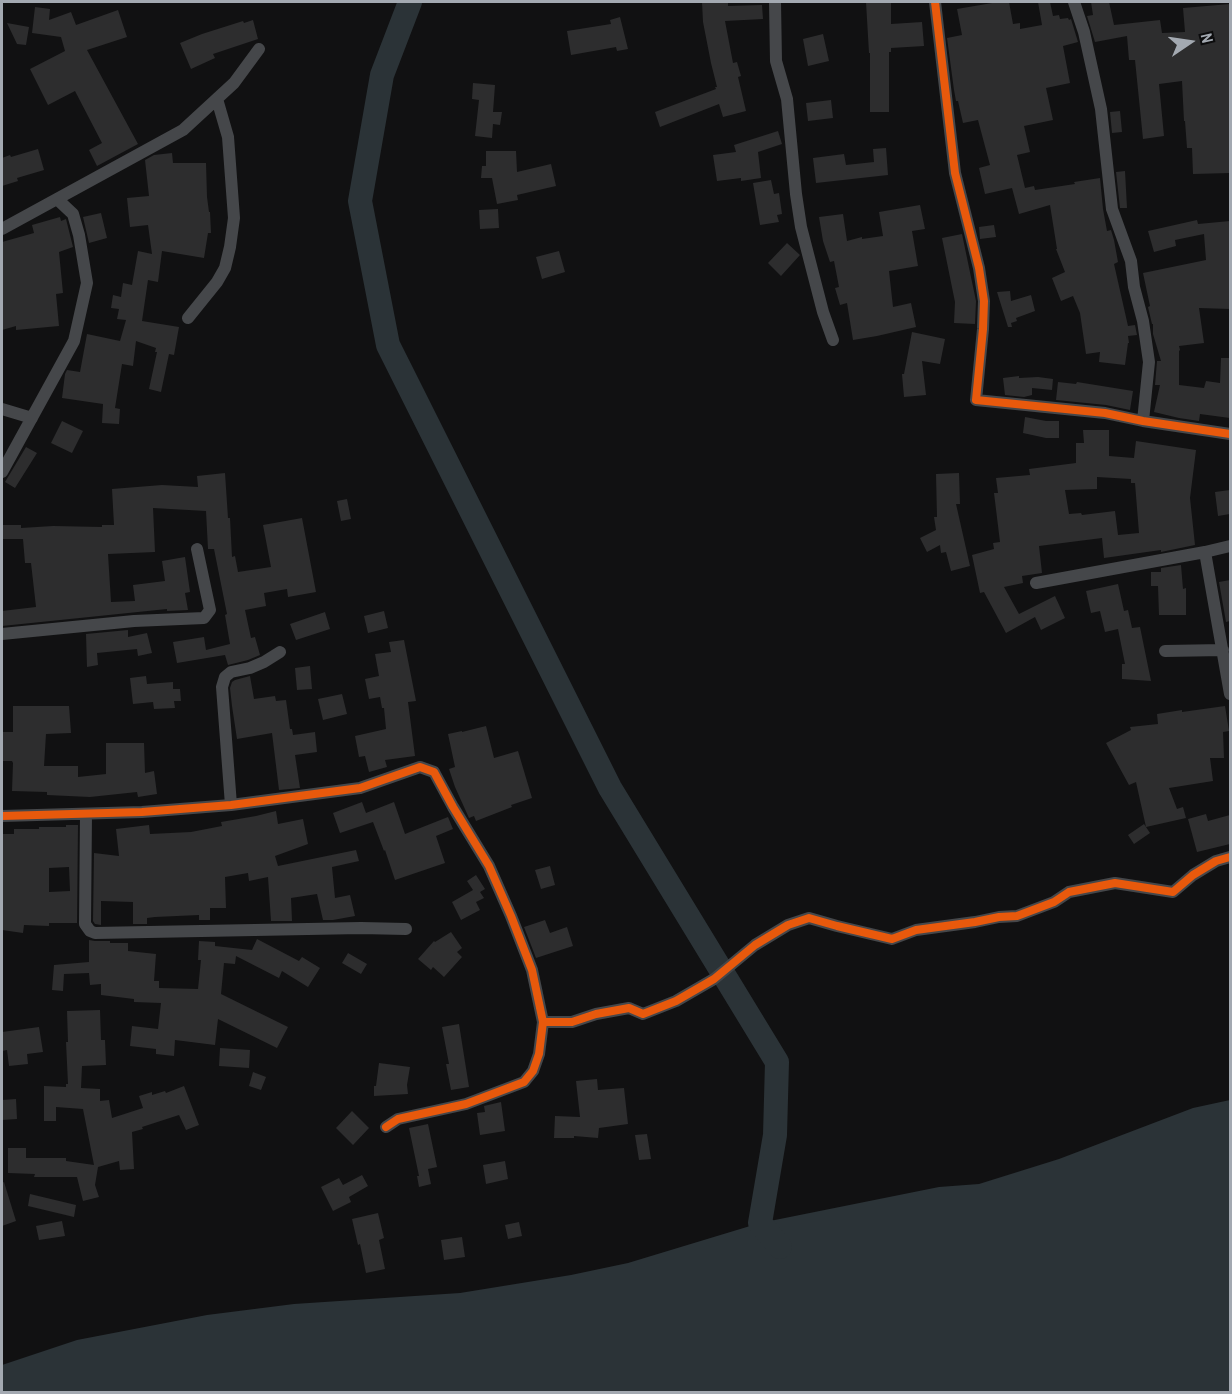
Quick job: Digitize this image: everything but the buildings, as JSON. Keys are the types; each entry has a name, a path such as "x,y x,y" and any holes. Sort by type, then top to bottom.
{"street":[{"path":"775,2 776,62 787,99 801,227 823,312 833,340"},
{"path":"935,2 956,173 979,268 984,301 976,400 1105,413 1230,434"},
{"path":"1074,2 1084,32 1101,109 1112,209 1131,261 1134,287 1143,321 1149,362 1143,421"},
{"path":"2,229 183,130 234,83 260,49"},
{"path":"189,318 225,268 234,218 228,137 217,99"},
{"path":"2,472 74,341 87,283 73,214 57,199"},
{"path":"2,409 32,418"},
{"path":"1036,584 1230,546"},
{"path":"2,634 134,621 204,618 210,610 197,549"},
{"path":"1204,552 1230,694"},
{"path":"1165,651 1222,650"},
{"path":"231,805 222,687 225,677 231,672 264,662 280,652"},
{"path":"2,816 142,812 231,805 360,788 420,767 434,772 489,866 532,970 543,1022 539,1054 533,1071 524,1082 466,1104 398,1119 386,1127"},
{"path":"86,814 85,924 90,931 95,933 406,929"},
{"path":"543,1022 572,1022 596,1014 629,1008 643,1014 676,1001 714,979 755,945 788,925 809,918 837,927 892,939 916,930 1017,916 1054,902 1069,892 1114,883 1173,892 1193,875 1216,861 1230,857"}],"shaded area":[{"path":"1230,1100 1230,1392 2,1392 2,1365 77,1340 207,1315 294,1304 460,1293 571,1275 628,1263 760,1223 939,1187 979,1184 1059,1159 1193,1108"}],"waterway":[{"path":"410,2 382,75 360,201 388,345 610,788 777,1062 775,1135 760,1223 780,1247"}],"cycle path":[{"path":"935,2 955,173 979,268 984,301 976,400 1105,413 1230,434"},
{"path":"2,816 142,812 231,805 360,788 420,767 434,772 489,866 532,970 543,1022 539,1054 533,1071 524,1082 466,1104 398,1119 386,1127"},
{"path":"543,1022 572,1022 596,1014 629,1008 643,1014 676,1001 714,979 755,945 788,925 809,918 892,939 916,930 1017,916 1054,902 1069,892 1115,883 1173,892 1193,875 1216,861 1230,857"}]}
